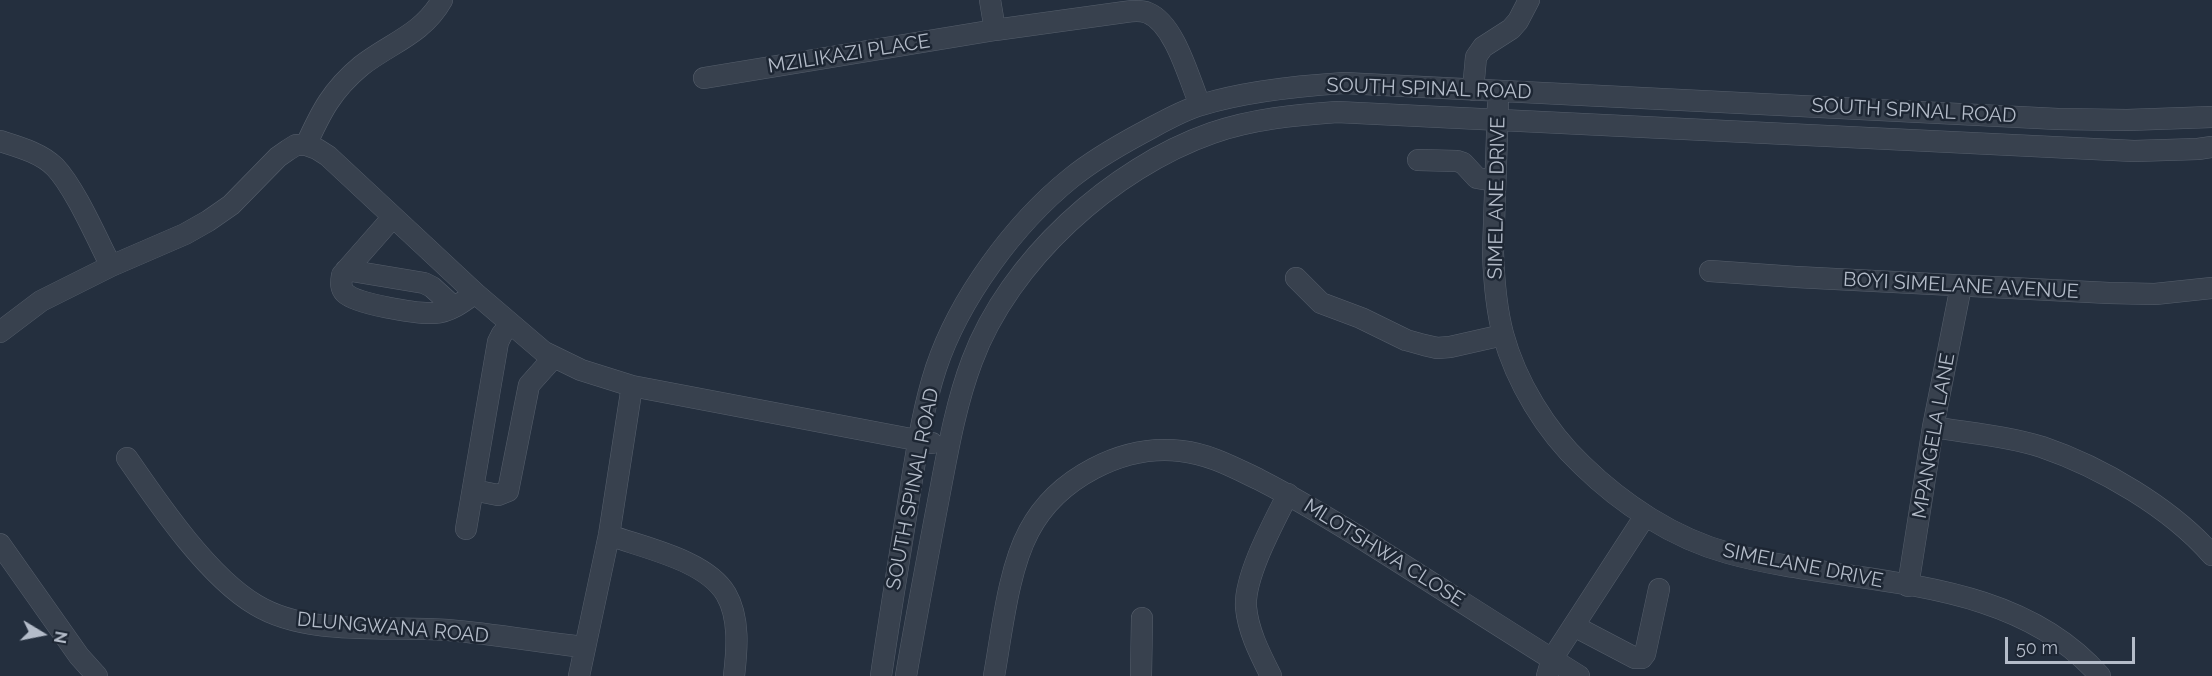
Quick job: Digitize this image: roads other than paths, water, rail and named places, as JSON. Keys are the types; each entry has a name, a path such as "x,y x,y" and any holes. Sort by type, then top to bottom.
{"street":[{"path":"306,145 325,104 337,88 368,61 416,32 433,15 442,0"},
{"path":"990,0 995,30"},
{"path":"1473,90 1476,57 1483,47 1511,29 1529,0"},
{"name":"MZILIKAZI PLACE","path":"704,78 995,30 1145,11 1155,17 1174,41 1200,105"},
{"name":"SOUTH SPINAL ROAD","path":"880,676 918,440 936,368 956,322 980,281 1038,208 1072,177 1114,149 1158,124 1200,105 1310,85 1344,83 2058,119 2127,120 2212,117"},
{"name":"SIMELANE DRIVE","path":"1498,91 1493,253 1496,295 1503,335 1531,401 1568,452 1617,496 1645,516 1702,545 1765,562 1962,596 2003,609 2038,626 2067,646 2100,676"},
{"name":"SOUTH SPINAL ROAD","path":"906,676 948,446 959,400 972,360 992,318 1020,277 1056,234 1087,206 1158,157 1212,133 1299,114 1337,112 2134,151 2212,147"},
{"path":"0,141 39,156 55,166 111,266"},
{"path":"0,332 41,301 208,221 231,205 278,157 296,146 306,145 317,148 328,156 511,324 554,357 581,370 632,386 948,446"},
{"path":"1418,160 1457,161 1463,163 1477,178 1496,181"},
{"path":"393,217 342,275 342,289 345,293 371,304 426,313 441,312 454,307 475,293"},
{"path":"346,270 424,283 432,287 454,307"},
{"name":"BOYI SIMELANE AVENUE","path":"1710,271 2109,294 2155,294 2212,288"},
{"path":"1296,278 1321,303 1361,318 1406,340 1424,345 1437,348 1450,347 1503,335"},
{"name":"MPANGELA LANE","path":"1908,586 1933,428 1961,286"},
{"path":"466,529 498,342 501,334 511,324"},
{"path":"473,490 498,495 508,491 529,385 554,357"},
{"path":"579,676 609,535 632,386"},
{"path":"1933,428 1996,436 2042,447 2082,463 2169,514 2212,555"},
{"path":"994,676 1010,590 1029,531 1047,505 1066,486 1088,471 1137,453 1158,450 1182,451 1224,462 1288,494"},
{"name":"DLUNGWANA ROAD","path":"127,458 154,497 219,575 254,604 276,616 304,624 450,630 584,647"},
{"name":"MLOTSHWA CLOSE","path":"1271,676 1248,622 1246,604 1256,564 1288,494 1319,511 1550,668 1579,676"},
{"path":"1550,668 1574,626 1645,516"},
{"path":"609,535 708,573 727,595 735,621 737,648 734,676"},
{"path":"0,544 79,656 97,676"},
{"path":"1574,626 1635,658 1642,658 1645,654 1659,589"},
{"path":"1141,676 1142,618"}]}
